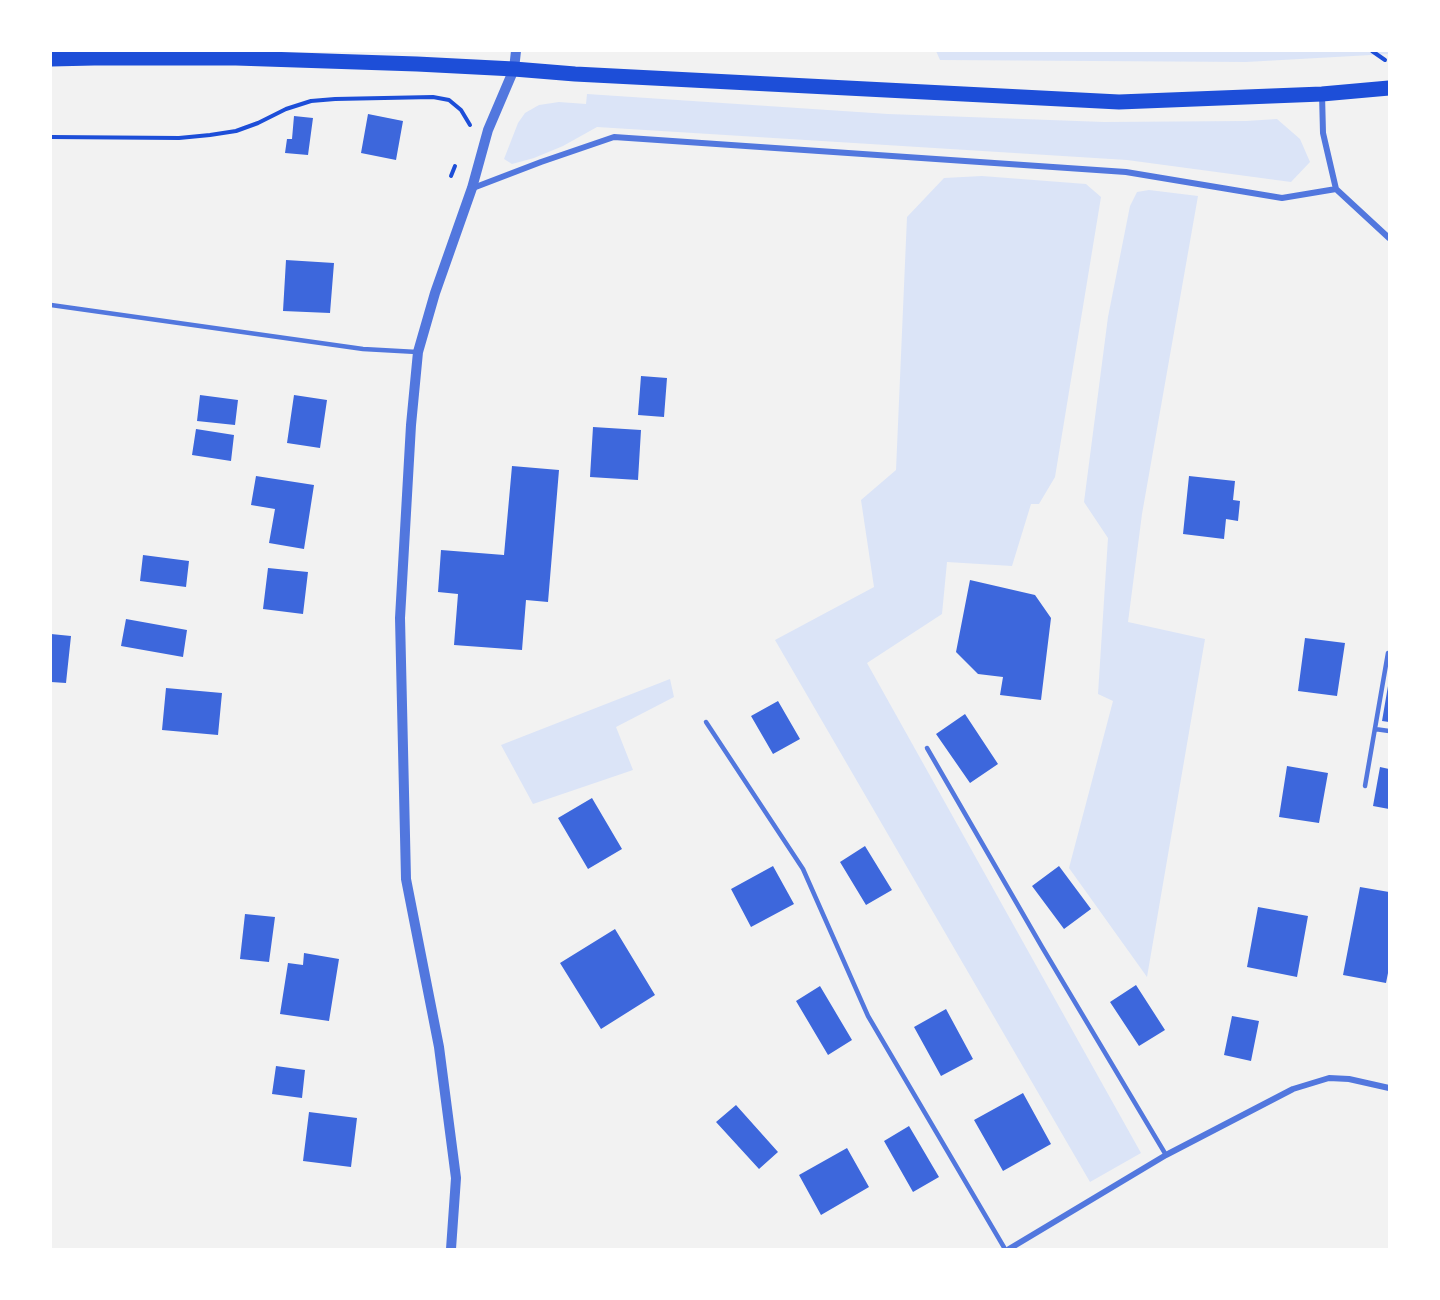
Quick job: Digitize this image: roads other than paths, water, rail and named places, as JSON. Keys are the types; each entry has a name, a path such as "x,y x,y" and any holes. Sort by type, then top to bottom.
{"main road":[{"path":"51,59 236,58 514,69 585,75 1119,102 1322,94 1389,88"}],"street":[{"path":"451,1249 456,1178 439,1047 406,879 400,618 411,425 418,352 435,293 472,188 488,130 514,69 516,51"},
{"path":"1322,94 1323,133 1336,189 1389,238"},
{"path":"472,188 614,137 1126,172 1282,198 1336,189"},
{"path":"1007,1249 1166,1155 1293,1089 1329,1078 1349,1079 1389,1088"}],"lane":[{"path":"51,305 363,349 418,352"},
{"path":"1365,786 1388,653"},
{"path":"706,722 803,869 868,1016 1007,1249"},
{"path":"1375,729 1389,731"},
{"path":"927,748 1166,1155"}]}
